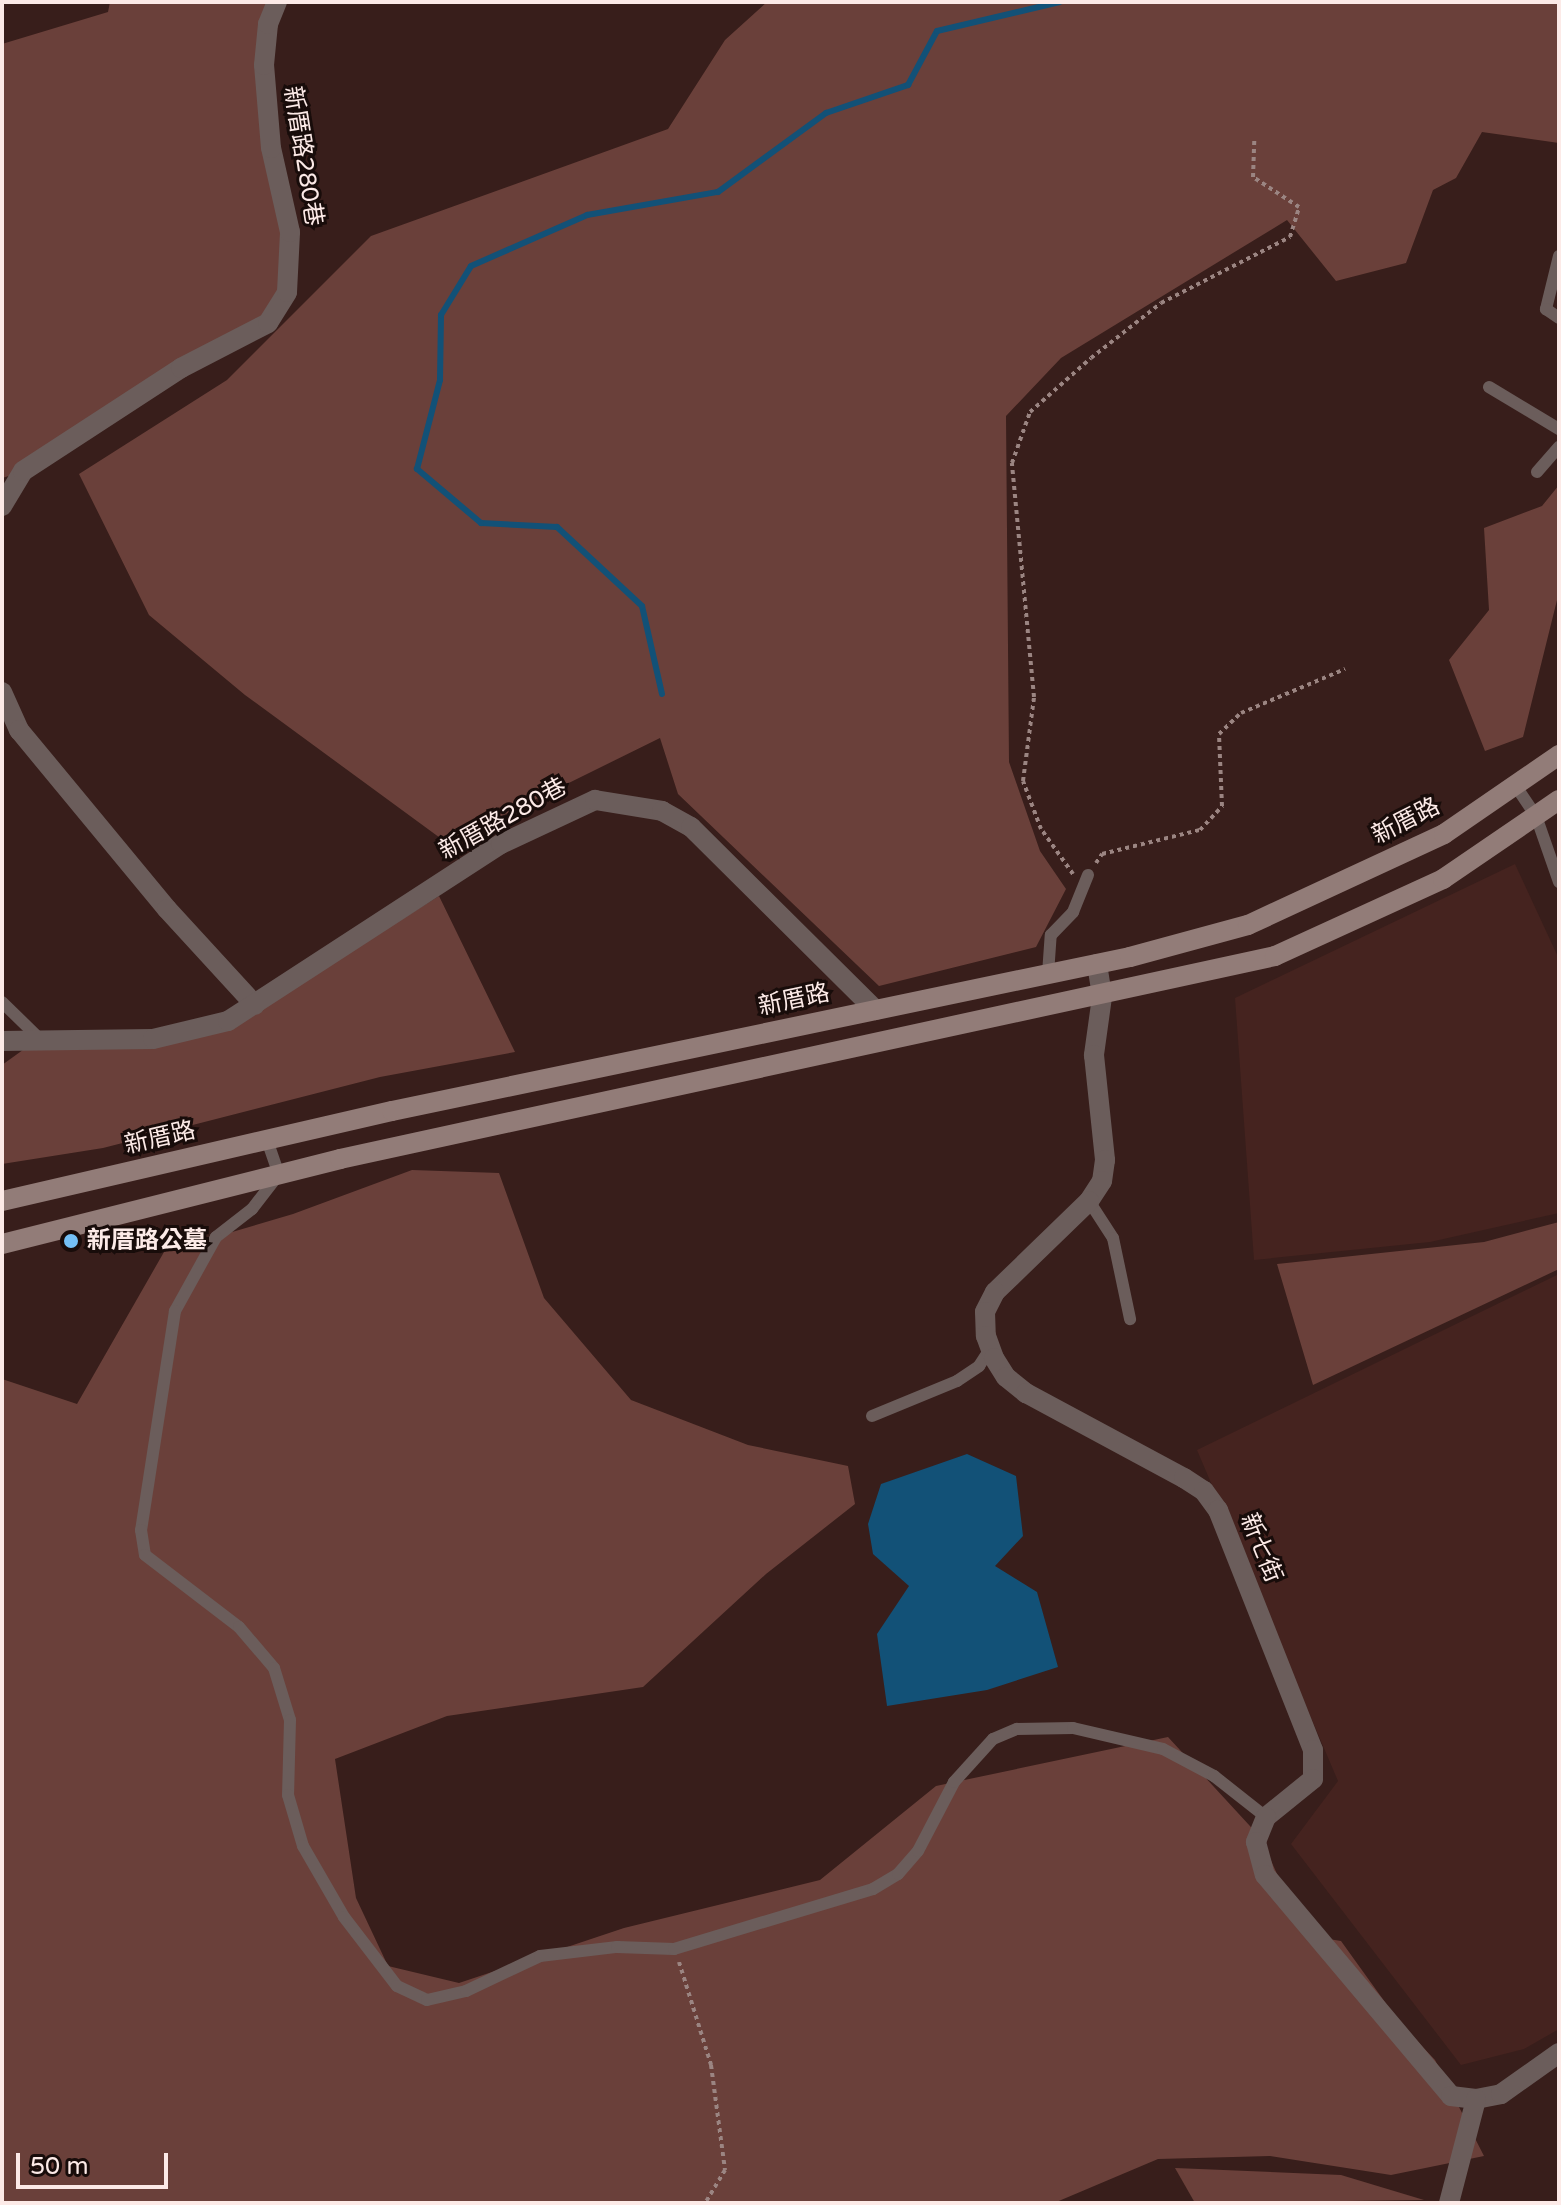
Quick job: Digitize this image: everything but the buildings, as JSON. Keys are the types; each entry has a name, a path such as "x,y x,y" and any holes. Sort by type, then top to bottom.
{"street":[{"name":"新厝路280巷","path":"2,506 23,471 181,368 268,323 287,292 290,232 271,148 264,65 268,24 277,2"},
{"path":"2,692 19,730 167,909 255,1005"},
{"name":"新厝路","path":"2,1201 267,1140 1097,964 1248,925 1444,834 1559,755"},
{"name":"新厝路280巷","path":"2,1041 191,1033 255,1005 501,844 573,806 605,800 662,811 691,827 875,1010"},
{"path":"2,1244 279,1174 1102,997 1275,956 1443,879 1559,800"},
{"name":"新七街","path":"1097,964 1102,997 1094,1055 1105,1160 1102,1181 1089,1201 995,1292 985,1312 990,1349 1006,1377 1026,1393 1184,1478 1204,1491 1218,1510 1313,1750 1313,1779 1266,1817"},
{"path":"944,995 949,1030"},
{"path":"1266,1817 1256,1842 1265,1875 1434,2081 1451,2096 1476,2099 1501,2094 1559,2053"},
{"path":"1449,2203 1476,2099"}],"lane":[{"path":"1559,256 1546,309 1559,318"},
{"path":"1489,387 1559,429"},
{"path":"1537,472 1559,447"},
{"path":"1515,785 1536,816 1559,882"},
{"path":"1048,974 1051,935 1073,912 1088,875"},
{"path":"2,1002 41,1040"},
{"path":"267,1140 279,1174 252,1209 216,1237 191,1273 175,1311 142,1516 145,1555 239,1627 274,1668 290,1720 288,1795 303,1846 344,1917 397,1986 427,2000 466,1991 540,1956 617,1947 674,1949 873,1889 898,1874 918,1851 954,1782 993,1739 1017,1729 1073,1728 1163,1749 1214,1776 1266,1817"},
{"path":"1089,1201 1113,1238 1130,1319"},
{"path":"872,1416 957,1381 979,1366 990,1349"}],"path":[{"path":"1082,889 1041,829 1023,781 1034,697 1012,463 1030,412 1091,358 1161,303 1290,237 1299,207 1253,177 1254,139"},
{"path":"1088,875 1102,854 1200,830 1222,806 1219,734 1241,713 1345,669"},
{"path":"674,1949 711,2065 725,2170 705,2203"}],"shaded area":[{"path":"110,2 274,2 265,22 290,232 287,292 237,342 16,474 2,478 2,44 108,12"},
{"path":"767,2 1559,2 1559,143 1482,132 1456,178 1433,190 1406,263 1336,281 1287,220 1061,358 1006,416 1009,762 1040,851 1066,889 1036,947 879,986 678,794 660,738 447,843 245,695 149,615 79,474 227,380 371,236 668,129 725,40"},
{"path":"1559,485 1559,592 1523,737 1485,751 1449,660 1489,610 1484,528 1542,506"},
{"path":"1515,864 1559,959 1559,1213 1430,1242 1254,1260 1235,998"},
{"path":"439,896 515,1052 380,1077 103,1148 2,1164 2,1065 27,1047 237,1022"},
{"path":"412,1170 499,1173 544,1298 631,1400 748,1445 848,1466 855,1504 766,1574 643,1687 447,1716 335,1759 356,1898 388,1966 459,1983 624,1928 820,1880 936,1786 1168,1737 1261,1838 1304,1935 1341,1941 1400,2023 1435,2060 1484,2156 1391,2175 1270,2156 1158,2159 1054,2203 2,2203 2,1379 77,1404 164,1252 293,1214"},
{"path":"1559,1222 1559,1269 1313,1385 1277,1264 1484,1242"},
{"path":"1559,1274 1559,2029 1524,2049 1461,2065 1291,1844 1338,1781 1197,1450"},
{"path":"1175,2168 1341,2175 1424,2200 1195,2203"}],"water":[{"path":"967,1454 1016,1476 1023,1536 995,1566 1037,1592 1058,1667 987,1690 887,1706 877,1634 909,1586 873,1554 868,1524 881,1484"}],"waterway":[{"path":"662,694 642,606 557,527 481,523 417,469 440,380 441,315 471,266 587,215 718,192 826,113 908,85 937,31 1060,2"}],"place":[{"name":"新厝路公墓","path":"71,1241"}]}
